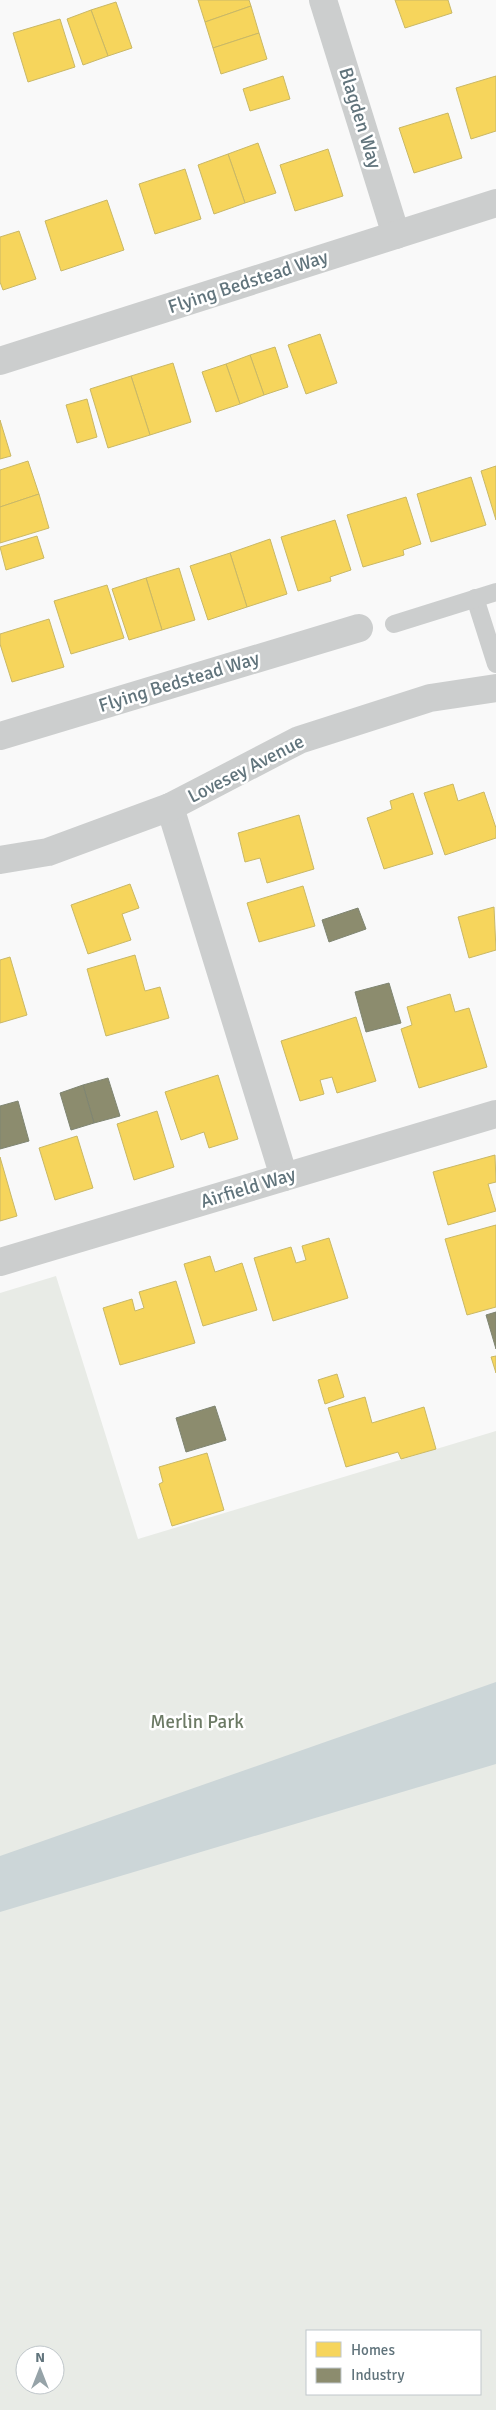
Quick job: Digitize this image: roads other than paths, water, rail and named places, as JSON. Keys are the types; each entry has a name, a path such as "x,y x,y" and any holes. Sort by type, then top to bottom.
{"street":[{"name":"Blagden Way","path":"323,0 396,235"},
{"name":"Flying Bedstead Way","path":"0,361 496,203"},
{"name":"Flying Bedstead Way","path":"0,736 359,628"},
{"name":"Lovesey Avenue","path":"0,860 48,852 170,807 299,740 430,698 496,688"},
{"path":"170,807 284,1177"},
{"name":"Airfield Way","path":"0,1262 496,1114"}],"lane":[{"path":"394,624 496,592"},
{"path":"475,598 496,664"}],"park label":[{"name":"Merlin Park","path":"197,1722"}]}
